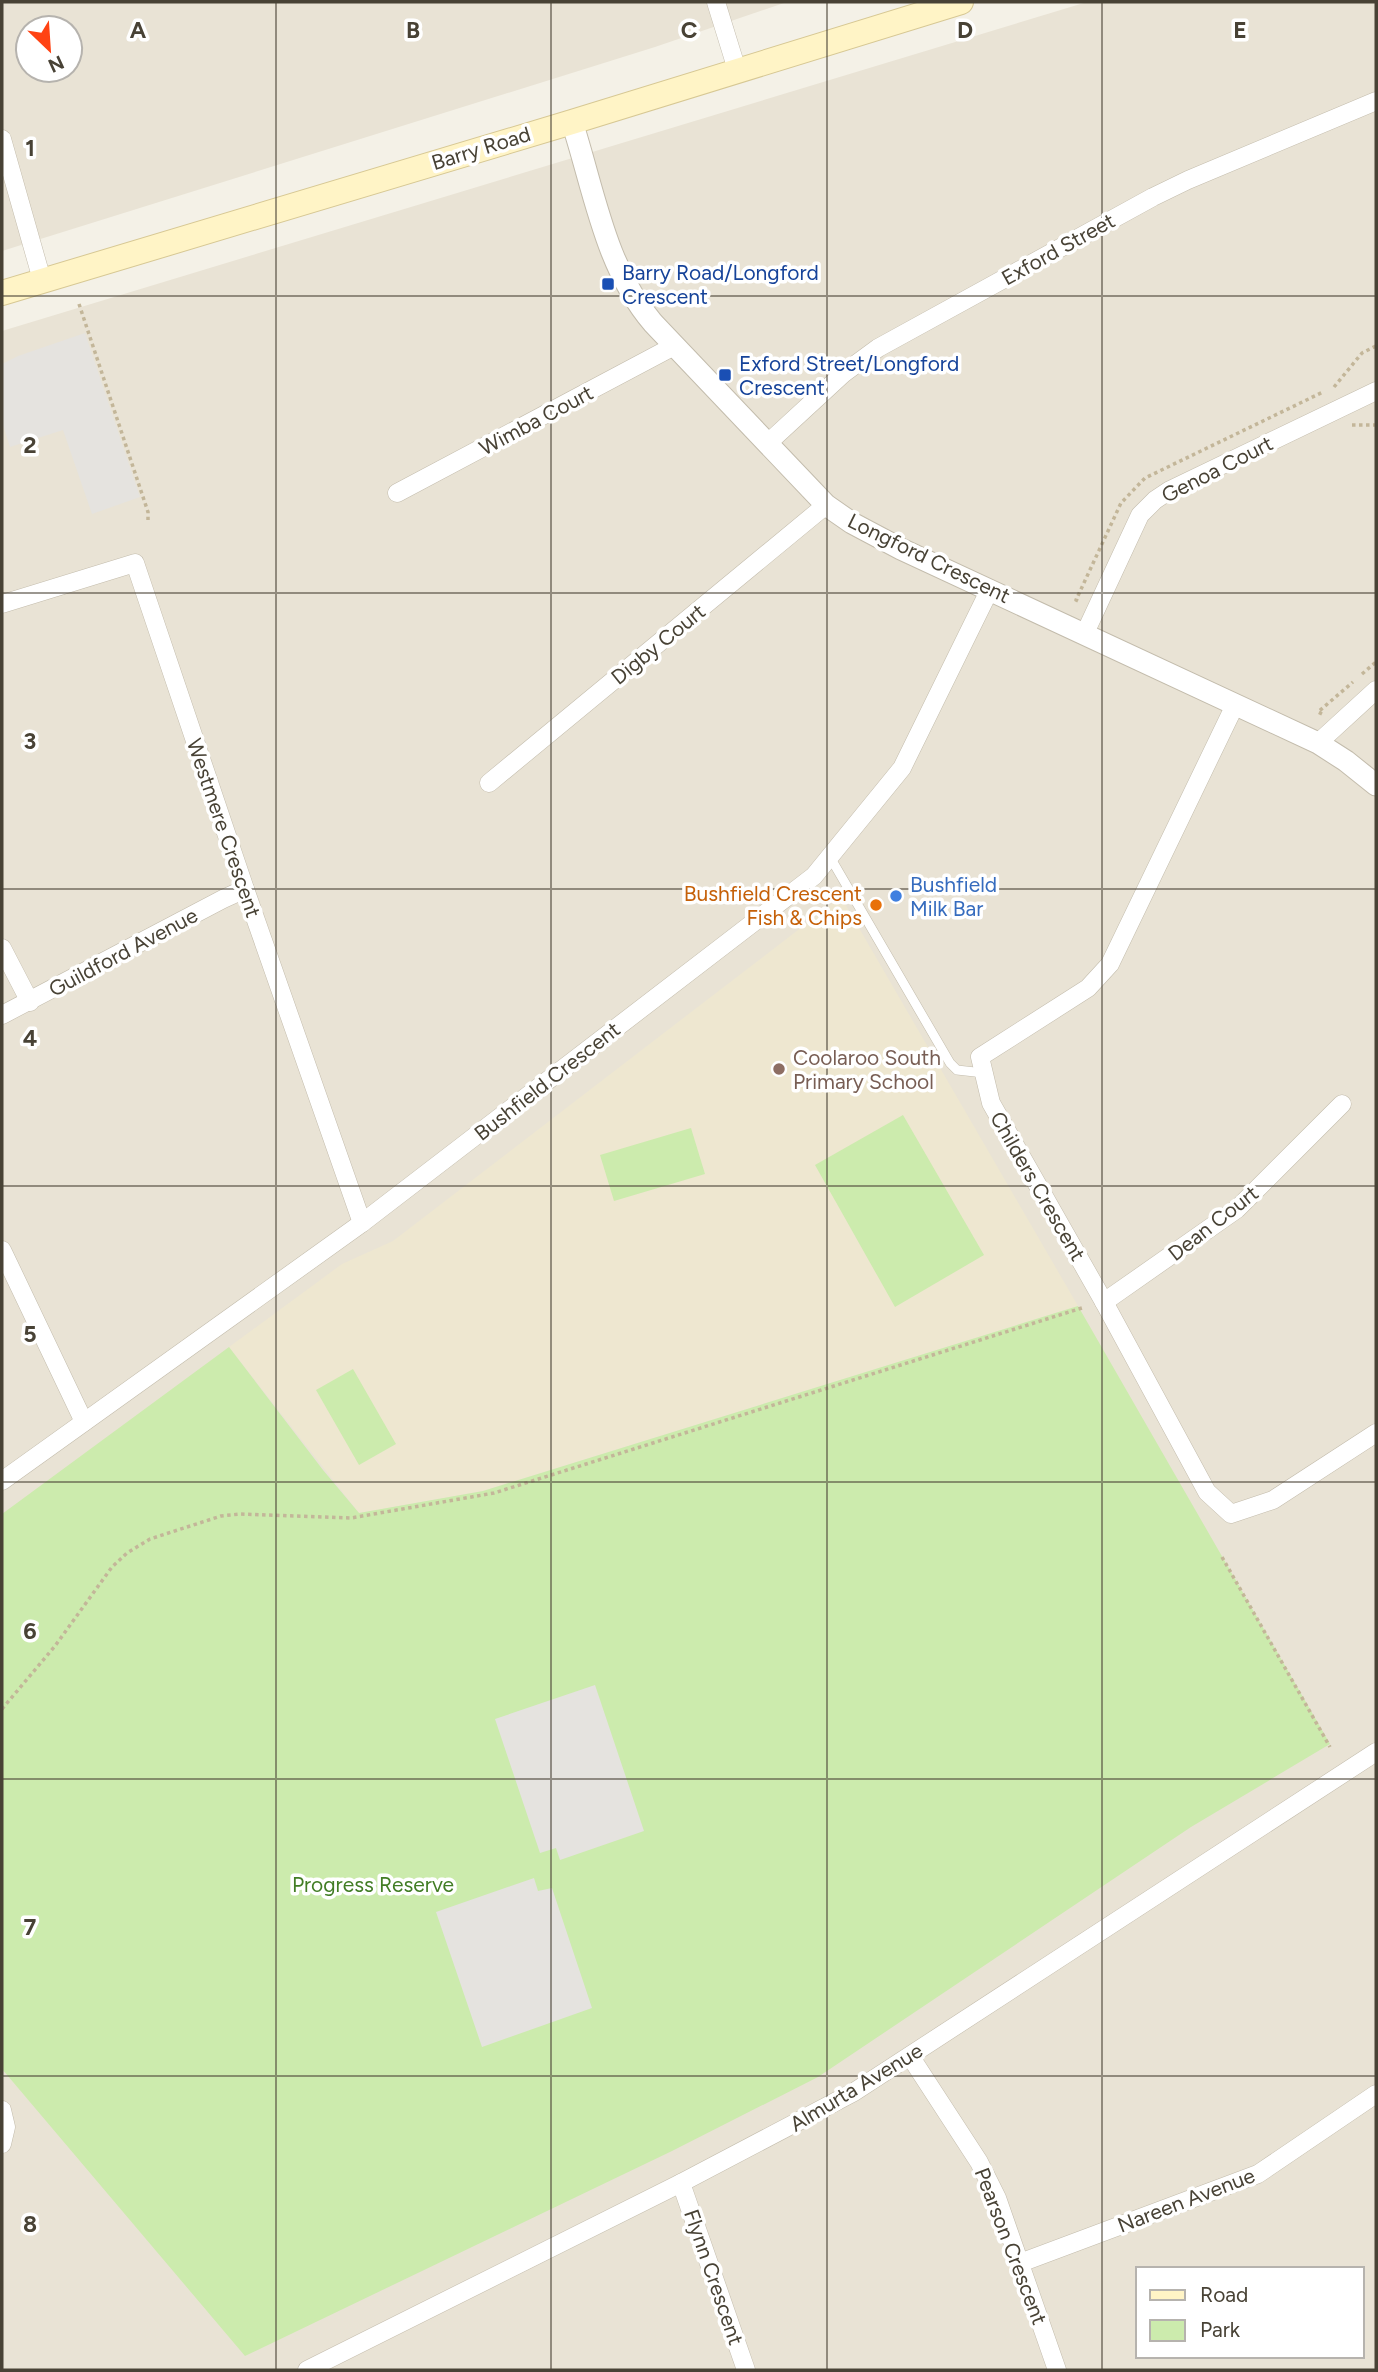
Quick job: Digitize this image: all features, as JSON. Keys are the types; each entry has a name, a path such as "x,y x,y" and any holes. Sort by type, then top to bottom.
{"main road":[{"name":"Barry Road","path":"2,293 961,2"}],"street":[{"path":"716,2 737,70"},
{"name":"Exford Street","path":"767,444 844,373 878,348 1153,197 1376,101"},
{"name":"Longford Crescent","path":"572,122 606,237 623,281 641,308 674,346 826,505 873,535 1318,743 1376,785"},
{"path":"2,139 42,280"},
{"name":"Wimba Court","path":"397,493 674,346"},
{"name":"Genoa Court","path":"1085,633 1140,515 1155,500 1170,490 1376,391"},
{"name":"Digby Court","path":"489,783 826,505"},
{"name":"Westmere Crescent","path":"2,604 135,563 362,1223"},
{"name":"Bushfield Crescent","path":"2,1481 362,1223 814,876 902,768 990,589"},
{"path":"1318,743 1376,690"},
{"path":"984,1073 980,1057 1088,988 1110,964 1235,705"},
{"name":"Guildford Avenue","path":"2,1015 245,889"},
{"path":"2,948 30,1002"},
{"name":"Childers Crescent","path":"984,1073 991,1103 1104,1302 1207,1492 1231,1514 1273,1500 1376,1433"},
{"name":"Dean Court","path":"1104,1302 1237,1209 1342,1104"},
{"path":"2,1250 84,1422"},
{"name":"Almurta Avenue","path":"307,2370 819,2112 910,2056 1376,1752"},
{"name":"Pearson Crescent","path":"910,2056 979,2162 997,2198 1057,2370"},
{"name":"Nareen Avenue","path":"1020,2263 1258,2174 1376,2094"},
{"path":"2,2110 6,2127 2,2144"},
{"name":"Flynn Crescent","path":"681,2183 746,2370"}],"lane":[{"path":"830,857 950,1063 957,1070 984,1073"}],"path":[{"path":"79,304 148,512 148,520"},
{"path":"2,1707 55,1646 112,1567 127,1553 150,1539 221,1516 240,1514 351,1518 474,1498 1104,1302"},
{"path":"1222,1557 1330,1747"}],"shaded area":[{"path":"2,2 787,2 655,47 2,251"},
{"path":"1087,2 1376,2 1376,2370 2,2370 2,331"},
{"path":"85,333 140,497 92,514 63,430 10,447 2,422 2,364"},
{"name":"Coolaroo South Primary School","path":"841,897 1078,1306 483,1491 359,1513 229,1347 342,1264 393,1241"},
{"path":"595,1685 644,1831 560,1860 556,1848 540,1853 495,1719"},
{"path":"534,1878 538,1891 552,1888 592,2008 482,2047 436,1912"}],"green space":[{"path":"903,1115 984,1255 895,1307 815,1165"},
{"path":"691,1128 705,1174 614,1201 600,1155"},
{"name":"Progress Reserve","path":"1078,1306 1330,1744 1191,1827 818,2077 672,2151 245,2356 2,2069 2,1514 229,1347 359,1513 483,1491"},
{"path":"353,1369 396,1444 359,1465 316,1390"}],"place":[{"name":"Barry Road/Longford Crescent","path":"608,284"},
{"name":"Exford Street/Longford Crescent","path":"725,375"},
{"name":"Bushfield Milk Bar","path":"896,896"},
{"name":"Bushfield Crescent Fish & Chips","path":"876,905"},
{"name":"Coolaroo South Primary School","path":"779,1069"}]}
